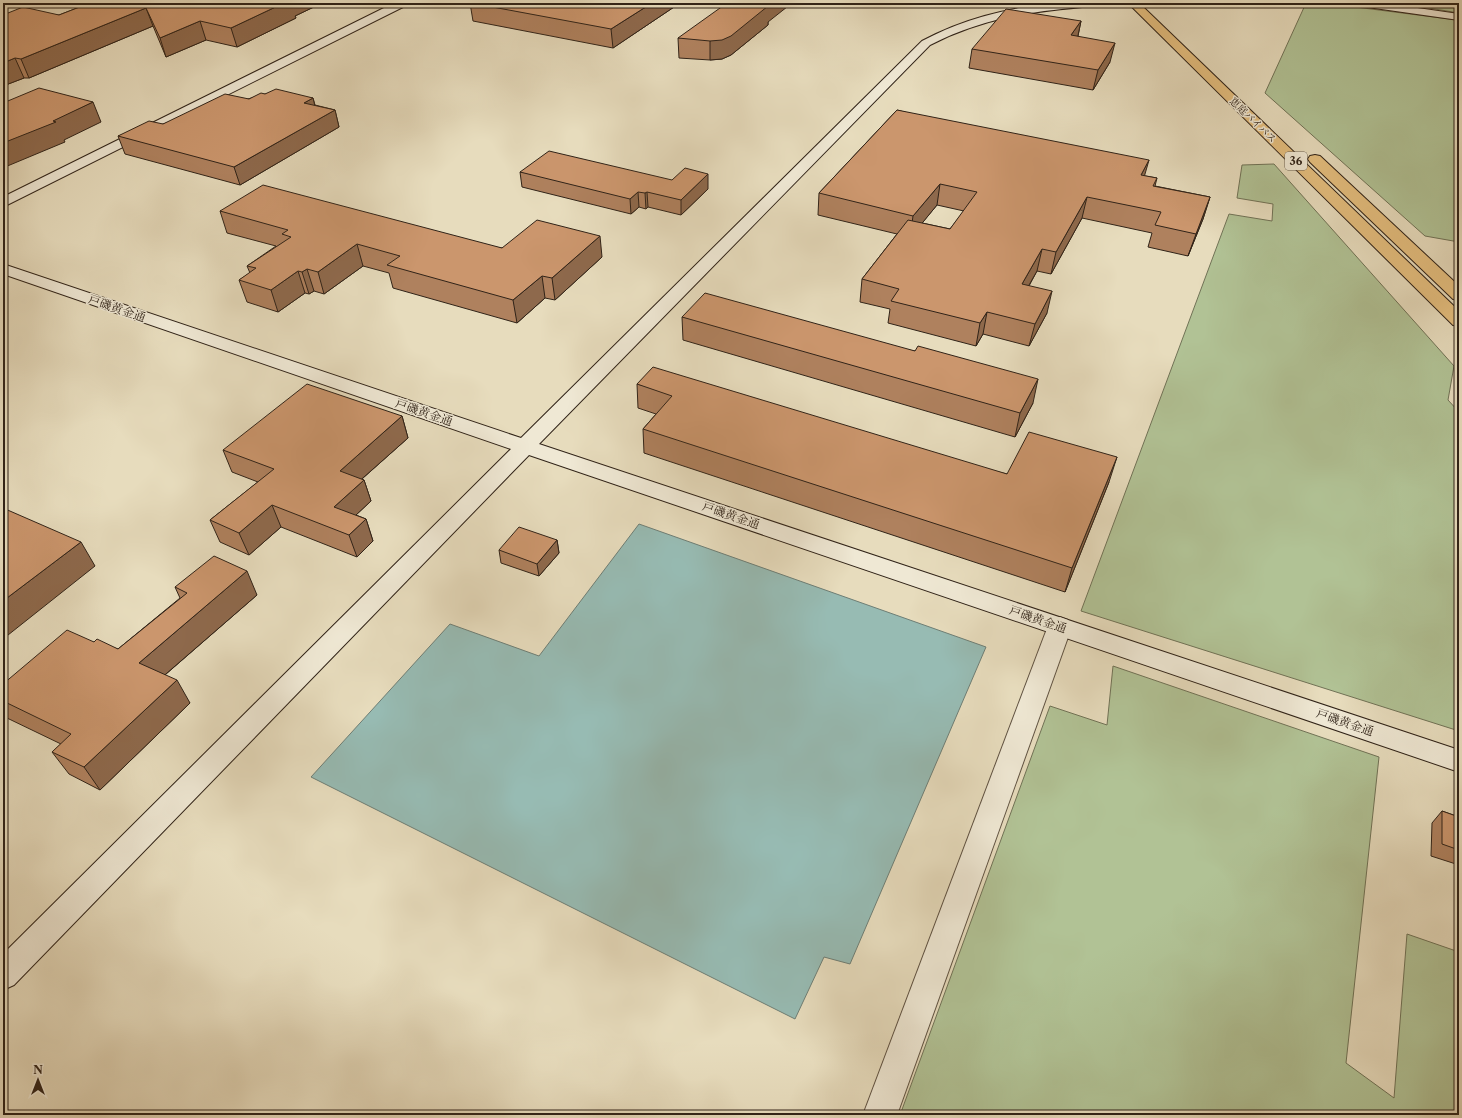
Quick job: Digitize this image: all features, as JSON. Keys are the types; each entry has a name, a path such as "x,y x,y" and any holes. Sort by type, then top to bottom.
{"highway":[{"name":"恵庭バイパス","path":"1133,3 1459,321"},
{"name":"36","path":"1307,151 1459,295"}],"street":[{"path":"3,203 403,3"},
{"path":"6,968 526,447 926,43 944,32 962,25 1011,12 1049,6 1094,3"},
{"path":"1360,3 1459,17"},
{"name":"戸磯黄金通","path":"3,269 526,447 1459,761"},
{"path":"880,1115 1060,626"}],"green space":[{"path":"1306,3 1324,3 1457,20 1459,88 1459,242 1425,236 1265,93"},
{"path":"1399,3 1459,3 1459,13"},
{"path":"1274,164 1454,366 1448,400 1459,412 1459,731 1081,611 1229,214 1272,221 1273,204 1237,198 1242,165"},
{"path":"1113,666 1379,757 1346,1063 1394,1098 1407,934 1459,952 1459,1115 900,1115 1050,706 1107,725"}],"water":[{"path":"639,524 986,647 850,964 824,957 795,1019 311,777 450,624 539,656"}],"building":[{"path":"90,3 284,3 231,28 200,21 160,38 146,8 21,59 15,58 3,63 3,15 23,7 59,15"},
{"path":"471,3 652,3 611,29"},
{"path":"727,3 769,3 765,6 768,6 731,36 722,40 710,41 678,38"},
{"path":"1006,9 1081,21 1071,35 1115,43 1098,70 972,49"},
{"path":"39,88 93,102 53,121 56,122 3,143 3,103"},
{"path":"276,89 313,98 304,103 335,110 234,167 118,136 149,121 163,124 225,94 249,99 261,93 265,94"},
{"path":"897,110 1149,160 1141,175 1157,178 1153,186 1210,197 1196,234 1155,225 1161,212 1087,197 1056,252 1042,249 1022,284 1052,291 1035,324 987,312 980,323 891,301 899,289 862,279 908,220 950,229 977,192 940,184 913,216 819,193"},
{"path":"549,151 672,180 685,168 708,174 681,200 647,192 638,192 630,199 520,172"},
{"path":"263,185 502,248 537,220 600,236 552,278 542,276 513,300 387,265 400,256 357,244 318,272 307,269 302,272 298,271 271,290 239,280 256,268 247,266 291,237 282,234 288,230 220,211"},
{"path":"705,293 915,351 918,346 1038,379 1020,413 682,317"},
{"path":"653,367 1007,474 1029,432 1117,457 1072,568 643,429 672,396 637,384"},
{"path":"307,384 402,416 340,471 364,480 334,507 366,519 349,535 272,505 239,533 210,520 274,469 223,450"},
{"path":"3,508 81,542 3,601"},
{"path":"519,527 557,540 537,564 499,550"},
{"path":"214,556 247,571 139,663 177,680 84,767 52,752 71,734 3,701 3,684 67,630 94,642 97,639 118,649 187,593 175,587"},
{"path":"1442,811 1459,817 1459,850 1442,844"}]}
